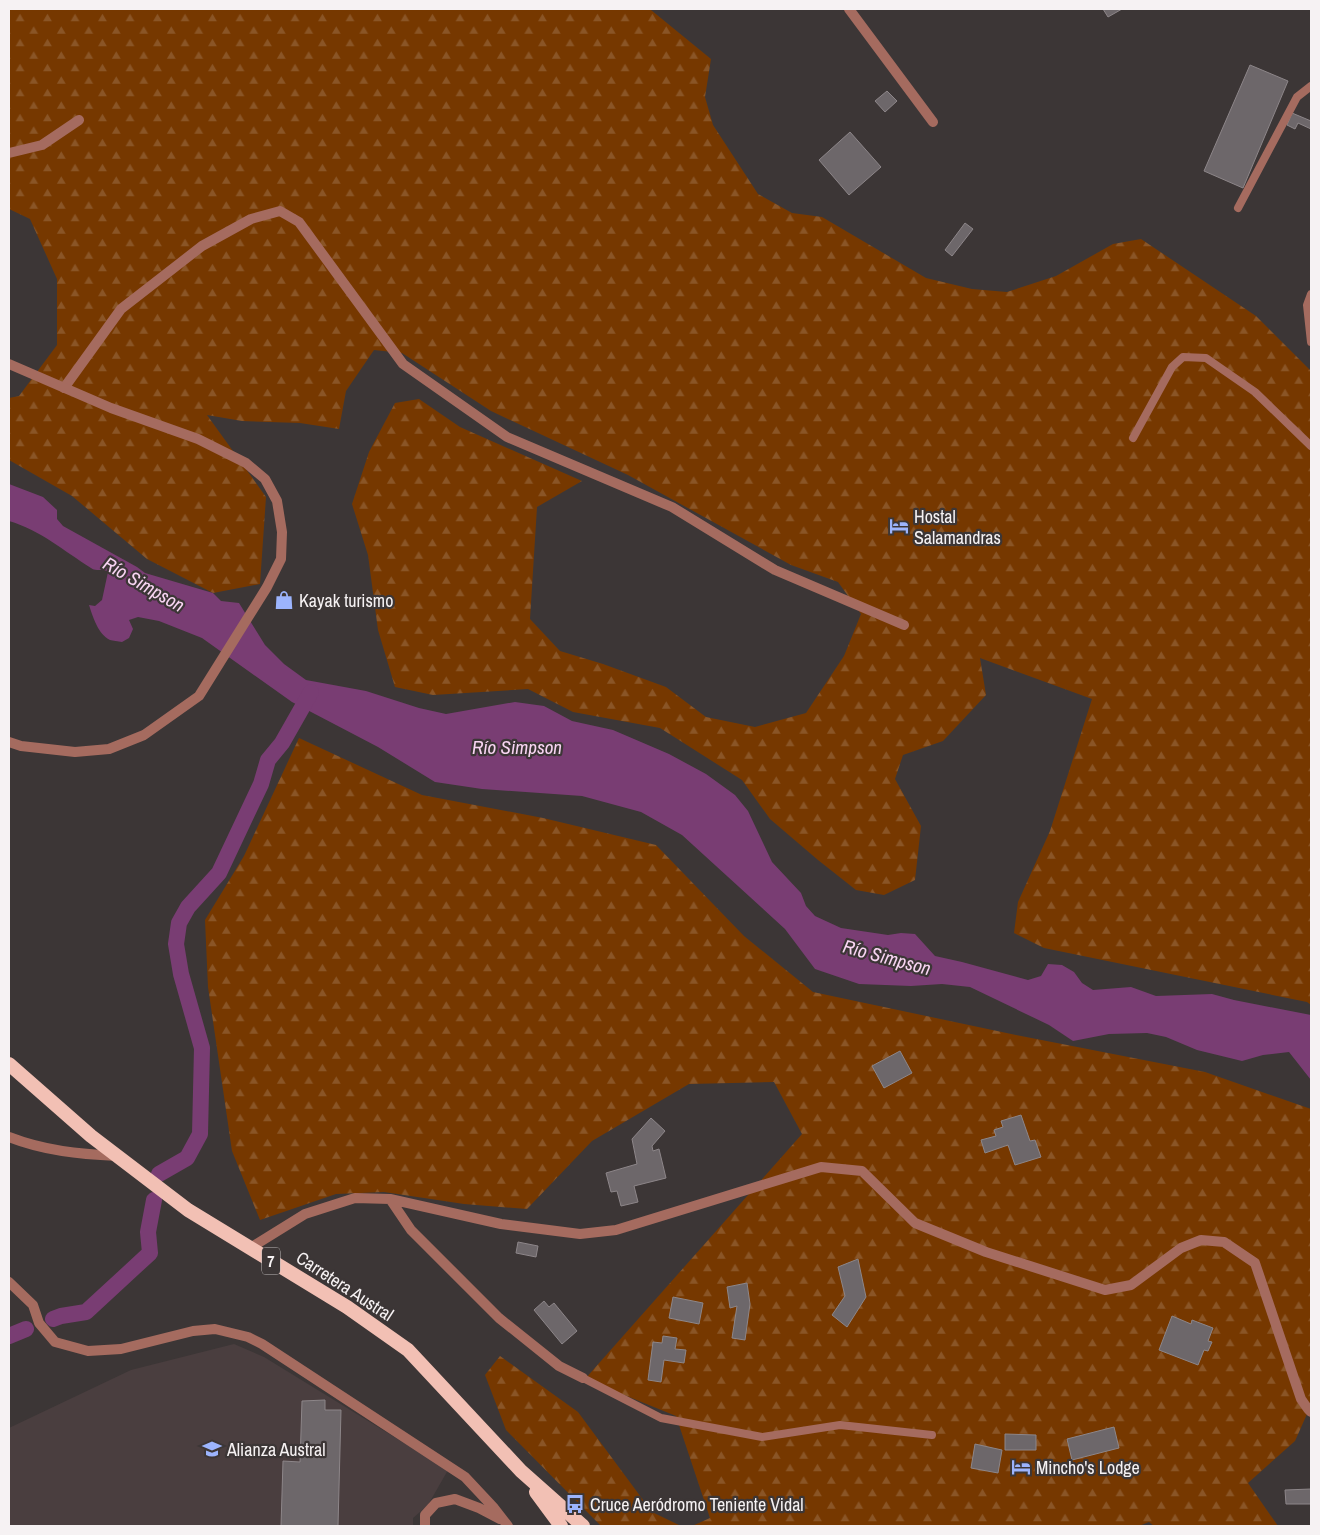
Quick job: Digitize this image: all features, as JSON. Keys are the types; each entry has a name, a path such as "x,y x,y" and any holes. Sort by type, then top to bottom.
{"highway":[{"name":"Carretera Austral","path":"9,1064 91,1136 188,1210 347,1307 408,1350 521,1471 583,1526"},
{"name":"Carretera Austral","path":"521,1471 560,1526"}],"street":[{"path":"849,9 933,122"},
{"path":"9,153 42,145 79,120"},
{"path":"64,388 122,309 202,246 251,219 280,211 299,222 403,364 507,437 672,507 775,570 904,625"},
{"path":"9,364 111,408 198,439 246,463 265,479 277,501 282,532 281,559 267,587 199,696 144,735 109,749 75,752 21,746 9,742"},
{"path":"9,1137 33,1146 77,1154 117,1156"},
{"path":"250,1248 305,1214 355,1198 390,1199 501,1224 580,1234 616,1230 821,1167 862,1171 915,1223 986,1252 1105,1290 1131,1285 1181,1248 1188,1245 1201,1240 1224,1242 1255,1263 1294,1381 1301,1399 1311,1412"},
{"path":"390,1199 411,1230 499,1318 559,1366 583,1378"},
{"path":"9,1282 33,1305 38,1323 55,1342 88,1351 121,1349 193,1331 215,1329 248,1337 262,1344 465,1477 506,1523"},
{"path":"425,1526 425,1515 436,1503 455,1499 479,1508 506,1523"}],"lane":[{"path":"1238,208 1297,97 1311,86"},
{"path":"1311,294 1307,305 1311,342"},
{"path":"1133,438 1172,367 1183,357 1206,358 1255,392 1311,446"},
{"path":"583,1378 661,1418 762,1437 840,1425 932,1435"}],"shaded area":[{"name":"Alianza Austral","path":"234,1344 264,1357 448,1470 428,1505 413,1518 413,1526 9,1526 9,1428 131,1370"}],"green space":[{"path":"9,9 647,9 651,10 711,59 705,97 713,125 758,194 792,213 822,217 926,278 972,289 1007,292 1056,276 1113,244 1141,239 1256,316 1311,371 1311,1005 1307,1002 1044,948 1014,933 1018,902 1050,831 1092,699 980,658 986,695 943,741 903,755 895,779 921,826 915,880 884,895 856,890 770,819 742,780 660,728 573,712 528,689 433,695 395,687 378,630 368,555 352,504 369,452 395,403 419,399 460,427 582,481 537,507 530,619 560,651 603,664 666,687 706,717 755,727 806,713 844,656 861,614 838,582 791,565 628,475 491,411 402,353 374,350 346,391 339,429 300,423 242,421 207,415 266,497 260,584 213,593 147,559 72,496 9,460 9,398 19,396 57,345 57,279 30,219 9,209"},
{"path":"299,738 422,795 543,818 656,845 744,936 813,992 1016,1035 1205,1072 1311,1109 1311,1405 1295,1441 1248,1483 1278,1526 1154,1526 1149,1522 1139,1526 692,1526 710,1518 676,1416 585,1379 802,1134 774,1082 689,1084 592,1141 527,1209 464,1204 384,1192 336,1194 260,1220 232,1151 208,987 205,920 244,856"},
{"path":"500,1356 578,1412 652,1512 681,1526 601,1526 506,1430 485,1375"}],"water":[{"name":"Río Simpson","path":"9,484 43,497 57,510 57,519 63,526 145,573 213,593 221,601 239,603 265,645 284,664 306,680 366,691 419,708 446,714 515,702 544,706 572,721 613,730 669,754 706,774 735,795 748,811 772,862 801,893 806,906 815,916 841,928 888,935 901,933 915,934 935,956 1028,980 1041,976 1048,964 1062,965 1074,972 1082,983 1093,990 1131,987 1156,996 1212,994 1311,1015 1311,1080 1289,1052 1263,1055 1242,1061 1197,1050 1166,1037 1147,1033 1109,1034 1073,1041 1049,1025 970,987 942,984 911,986 859,984 815,969 785,929 682,835 641,812 582,796 482,789 435,782 378,747 292,702 202,638 159,621 138,617 129,620 133,629 129,638 122,642 110,640 99,629 89,605 95,606 102,600 108,572 93,569 41,535 9,521"}],"building":[{"path":"1103,9 1122,9 1108,17"},
{"path":"1250,65 1288,81 1243,188 1204,171"},
{"path":"887,91 897,101 885,112 875,101"},
{"path":"1292,113 1311,121 1311,129 1298,123 1295,129 1287,125"},
{"path":"850,132 881,167 849,195 819,160"},
{"path":"965,223 973,229 952,256 945,250"},
{"path":"900,1051 912,1073 884,1088 872,1066"},
{"path":"1021,1115 1030,1141 1035,1140 1041,1157 1015,1165 1008,1145 985,1153 981,1140 996,1136 994,1130 1003,1127 1001,1121"},
{"path":"651,1118 665,1131 652,1146 653,1151 659,1149 666,1178 634,1186 638,1202 621,1206 617,1191 611,1192 606,1173 637,1164 632,1139"},
{"path":"518,1242 538,1246 536,1257 516,1253"},
{"path":"858,1259 866,1297 847,1327 832,1315 845,1296 838,1267"},
{"path":"747,1283 750,1304 745,1340 732,1338 737,1306 730,1308 727,1287"},
{"path":"673,1297 703,1303 699,1324 669,1318"},
{"path":"544,1301 549,1307 554,1303 577,1331 562,1344 534,1310"},
{"path":"1172,1316 1191,1324 1192,1320 1213,1328 1208,1341 1212,1342 1208,1351 1204,1350 1198,1365 1159,1350"},
{"path":"663,1336 677,1338 675,1349 686,1350 684,1363 664,1360 661,1382 648,1380 653,1342 662,1343"},
{"path":"325,1400 325,1410 341,1410 338,1526 281,1526 283,1461 300,1462 302,1401"},
{"path":"1114,1427 1119,1448 1072,1460 1067,1439"},
{"path":"1005,1434 1036,1435 1036,1450 1005,1450"},
{"path":"975,1444 1002,1450 998,1473 971,1468"},
{"path":"1311,1489 1311,1504 1286,1504 1285,1490"}],"waterway":[{"path":"159,1174 187,1158 200,1134 202,1048 181,974 176,944 179,923 188,907 219,873 261,784 268,760 282,743 311,692"},
{"path":"53,1319 86,1312 150,1253 148,1232 154,1200"},
{"path":"9,1336 26,1329"}],"place":[{"name":"Hostal Salamandras","path":"899,526"},
{"name":"Kayak turismo","path":"284,600"},
{"name":"Alianza Austral","path":"212,1449"},
{"name":"Mincho's Lodge","path":"1021,1467"},
{"name":"Cruce Aeródromo Teniente Vidal","path":"575,1504"}]}
